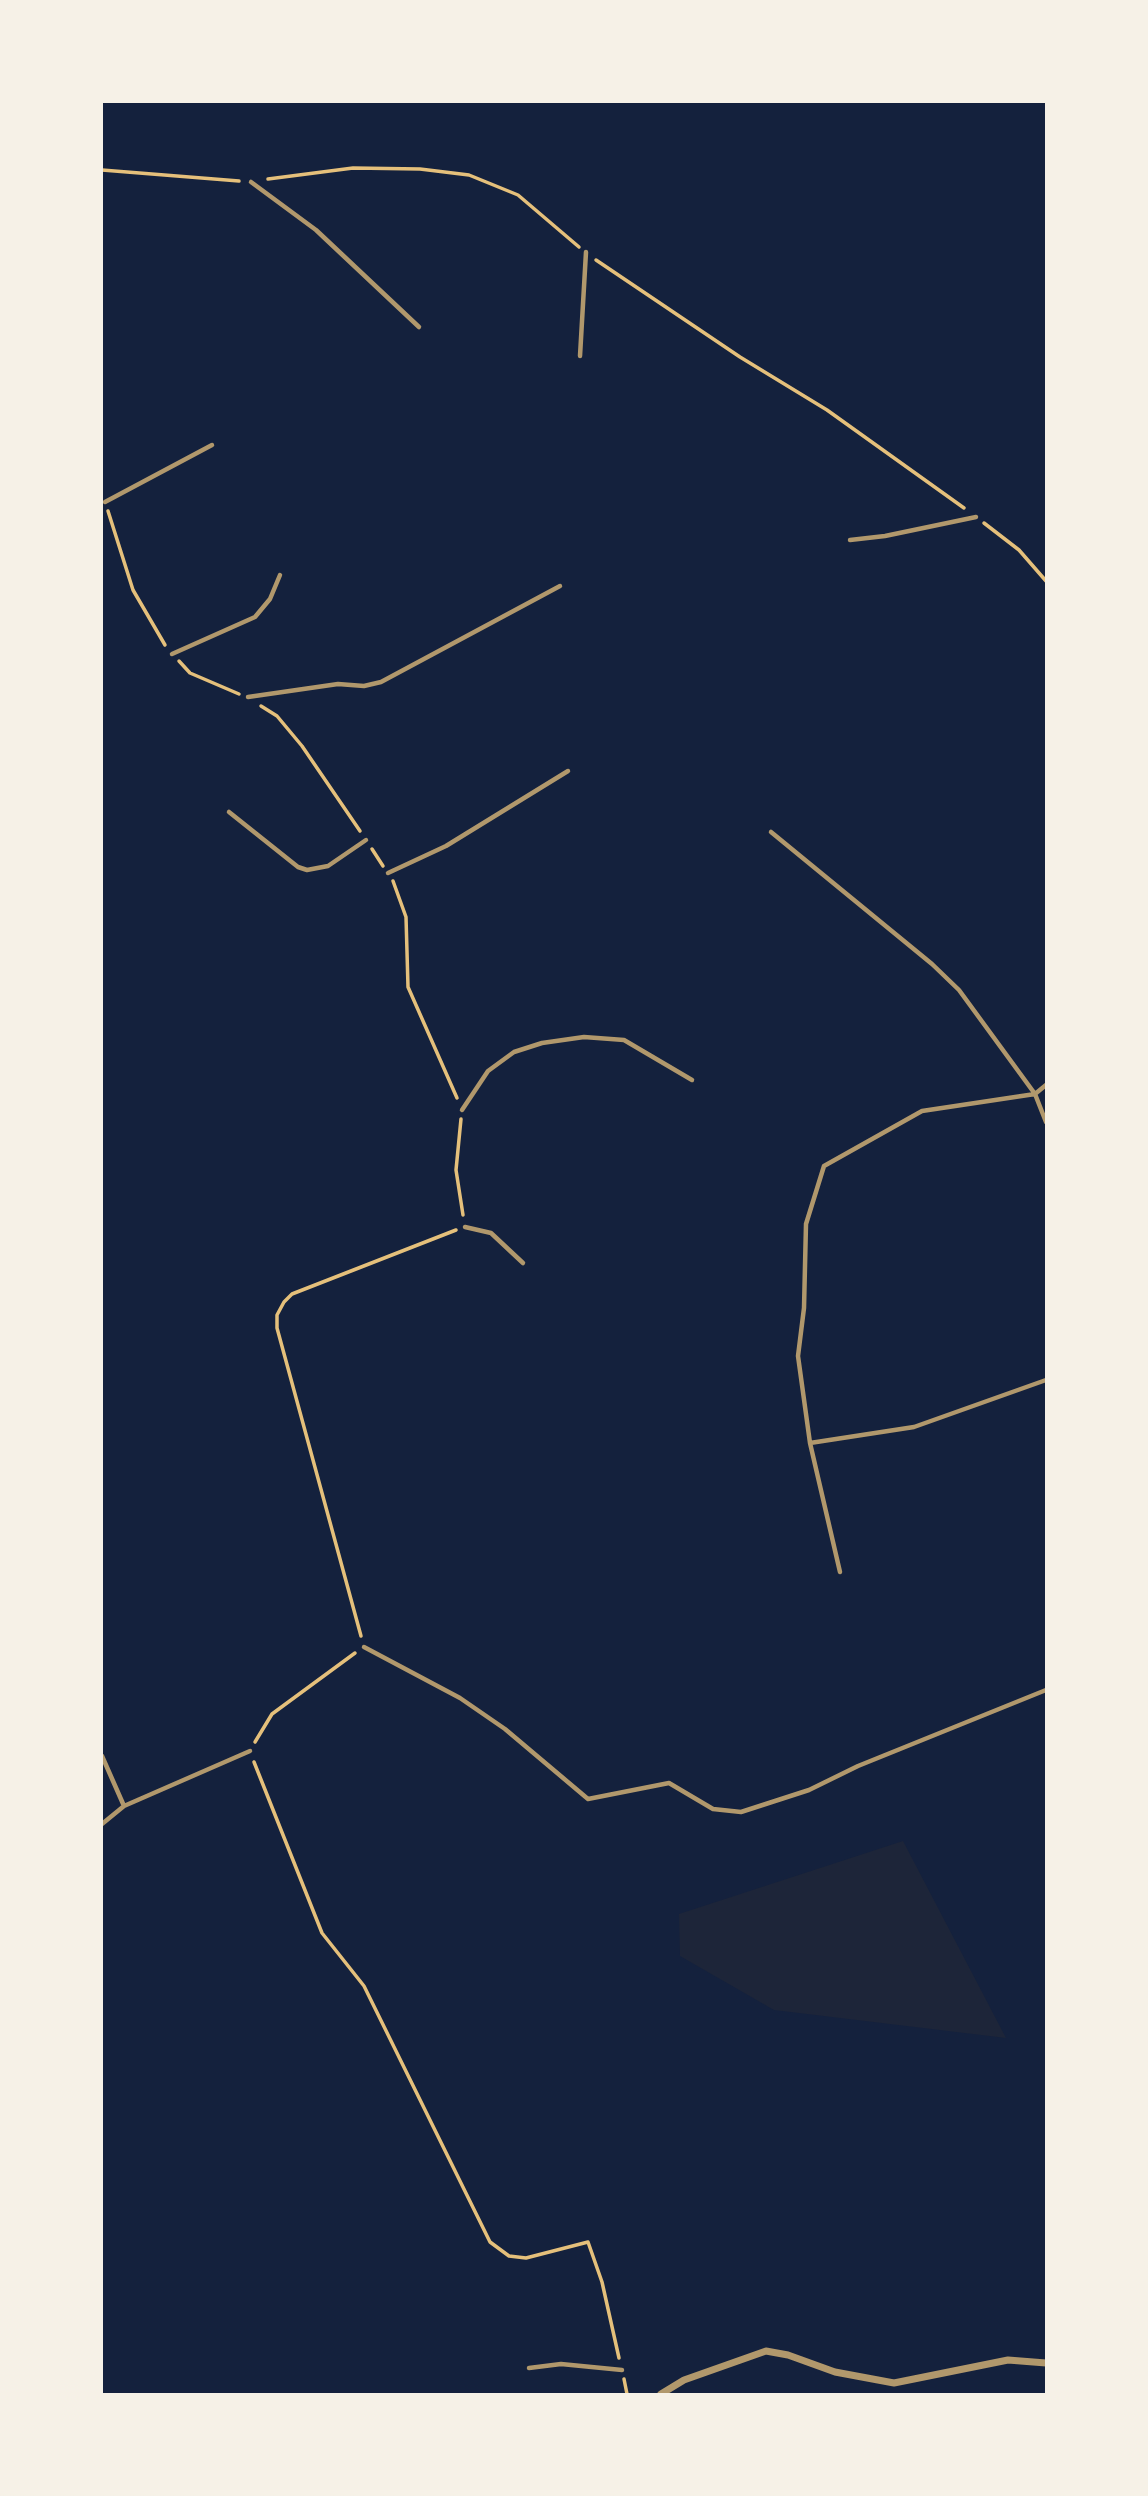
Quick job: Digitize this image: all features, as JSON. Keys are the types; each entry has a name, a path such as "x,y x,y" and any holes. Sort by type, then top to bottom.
{"street":[{"path":"661,2395 684,2380 766,2351 835,2372 894,2382 1008,2360 1045,2366"}],"lane":[{"path":"251,182 316,230 419,327"},
{"path":"580,356 586,252"},
{"path":"105,502 212,445"},
{"path":"850,540 886,536 976,517"},
{"path":"172,654 255,617 270,599 281,575"},
{"path":"248,697 338,684 363,686 380,682 560,586"},
{"path":"388,873 446,846 568,771"},
{"path":"229,812 298,867 306,870 328,866 366,839"},
{"path":"771,832 932,964 959,990 1035,1094 1046,1122"},
{"path":"462,1110 488,1070 514,1052 542,1043 584,1037 624,1040 692,1080"},
{"path":"840,1572 810,1443 798,1356 804,1308 806,1224 824,1166 922,1111 1035,1094 1046,1084"},
{"path":"465,1227 491,1233 523,1263"},
{"path":"810,1443 915,1427 1046,1380"},
{"path":"364,1647 460,1699 494,1721 588,1799 669,1783 713,1810 741,1812 808,1790 858,1766 1046,1690"},
{"path":"102,1824 124,1806 250,1751"},
{"path":"102,1756 124,1806"},
{"path":"529,2368 561,2364 622,2370"}],"path":[{"path":"102,170 251,182 295,173 354,168 420,169 469,175 518,195 586,252 740,357 827,410 976,517 1019,550 1046,581"},
{"path":"105,502 133,590 156,632 172,654 190,673 248,697 277,716 302,746 398,888 406,917 408,987 462,1110 456,1170 465,1227 292,1294 284,1301 277,1315 277,1328 364,1647 272,1714 250,1751 322,1933 365,1986 489,2242 509,2256 526,2258 587,2242 602,2282 627,2395"}],"shaded area":[{"path":"903,1841 1006,2038 774,2010 680,1956 679,1914"}]}
